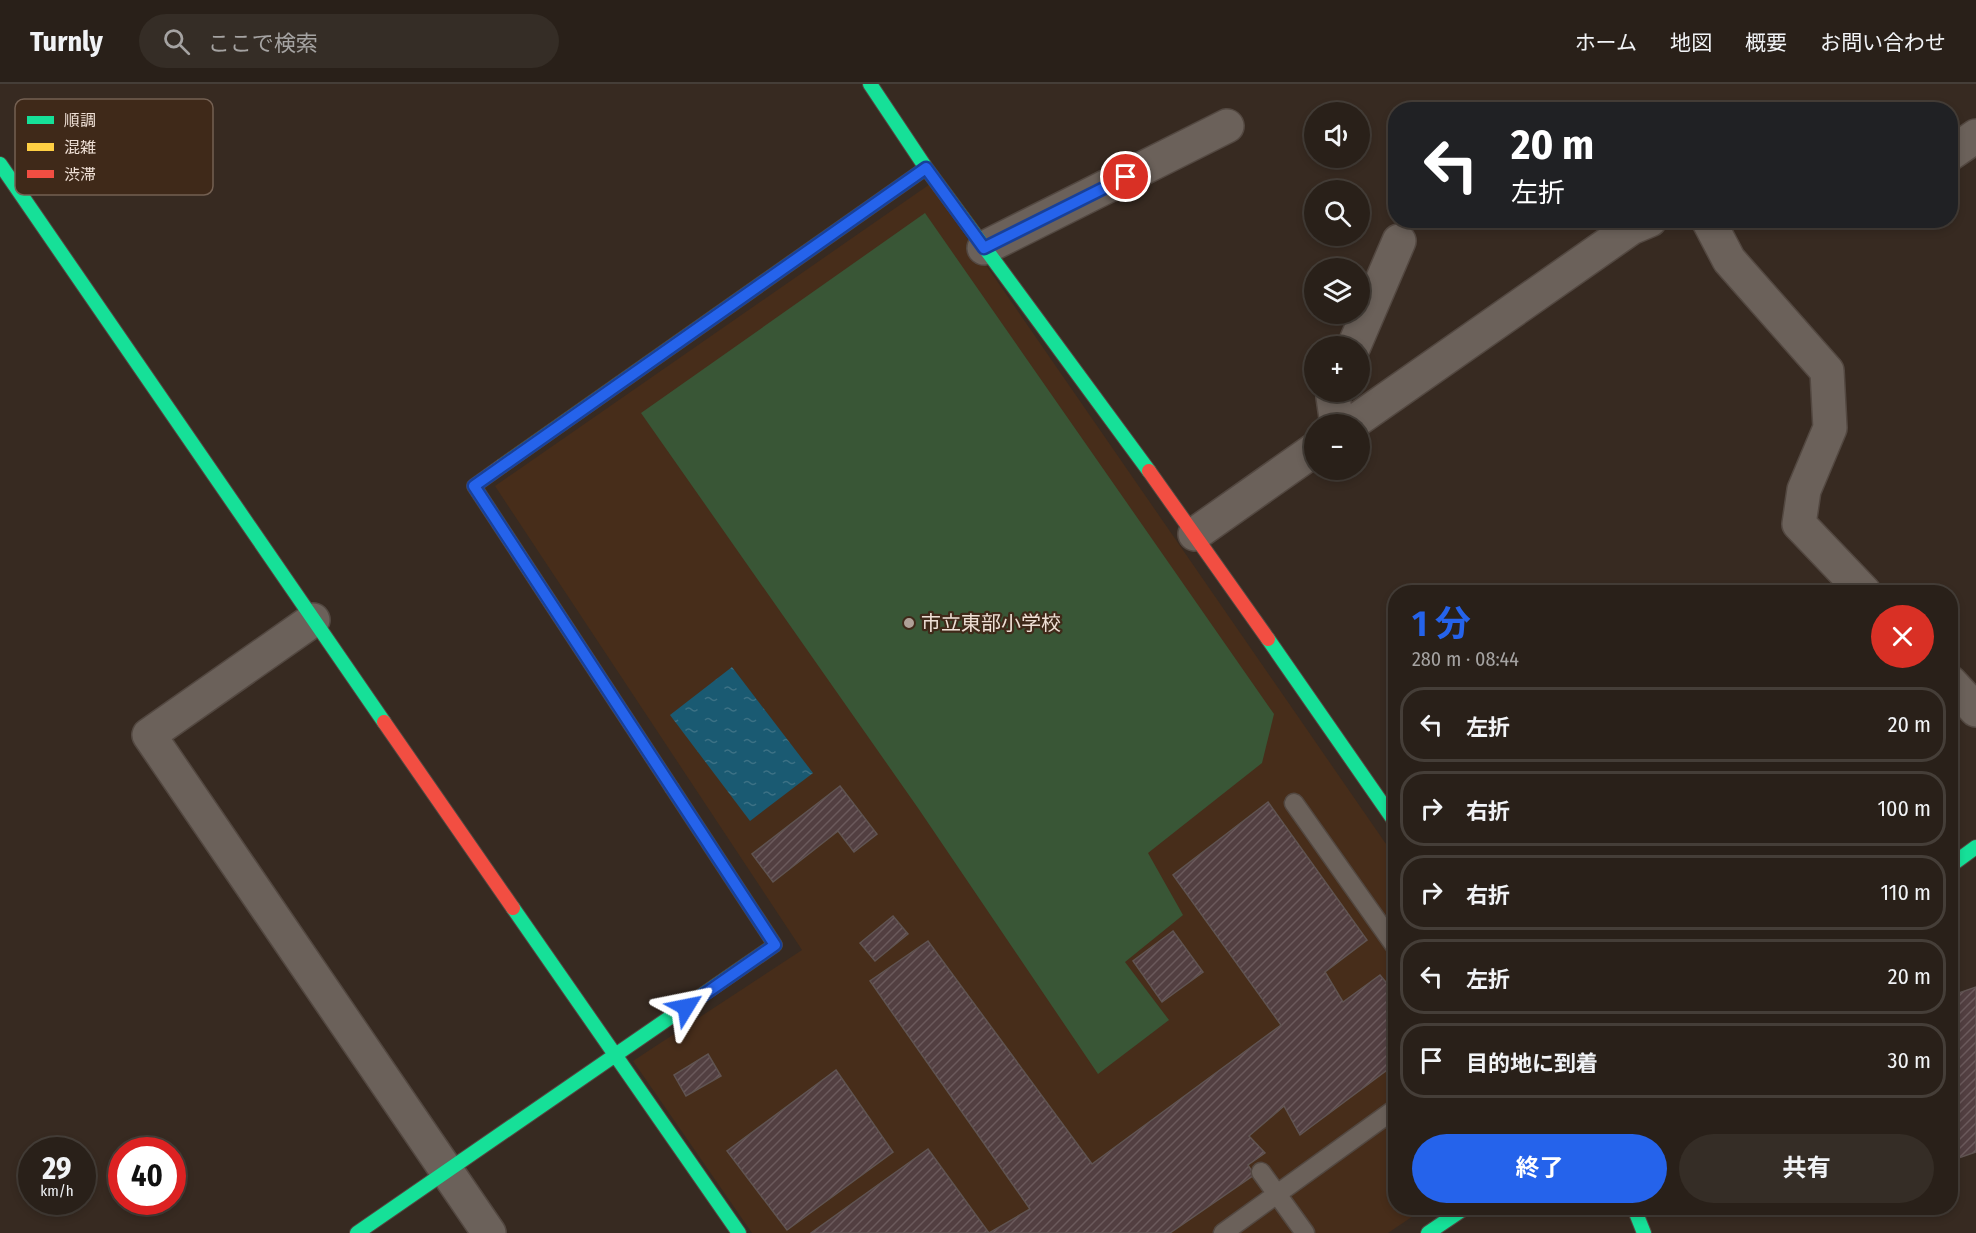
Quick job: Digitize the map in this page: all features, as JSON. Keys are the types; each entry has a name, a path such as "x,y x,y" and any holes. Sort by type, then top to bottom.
{"street":[{"path":"870,84 926,168 1195,534 1388,812"},
{"path":"984,248 1227,126"},
{"path":"1958,148 1976,136"},
{"path":"0,164 15,186"},
{"path":"357,1233 775,945 474,486 926,168"},
{"path":"21,195 313,620 740,1233"},
{"path":"1365,414 1631,228"},
{"path":"1712,228 1729,260 1827,371 1830,428 1804,490 1799,524 1857,585"},
{"path":"1358,336 1399,241"},
{"path":"1195,534 1304,457"},
{"path":"313,620 149,735 489,1233"},
{"path":"1958,691 1976,710"},
{"path":"1958,860 1976,847"},
{"path":"1428,1233 1455,1215"},
{"path":"1637,1215 1644,1233"}],"lane":[{"path":"1294,803 1388,936"},
{"path":"1223,1233 1388,1114"},
{"path":"1261,1172 1305,1233"}],"shaded area":[{"name":"市立東部小学校","path":"930,184 1388,847 1388,1215 1415,1215 1388,1233 752,1233 633,1061 802,950 495,486"}],"green space":[{"path":"925,213 1274,714 1262,763 1148,853 1183,915 1125,962 1169,1020 1098,1074 918,808 641,413"}],"water":[{"path":"732,667 813,773 750,821 670,715"}],"building":[{"path":"840,786 877,834 854,852 838,831 773,882 752,854"},
{"path":"1268,802 1367,940 1325,972 1343,1002 1380,975 1388,985 1388,1069 1300,1135 1284,1106 1249,1136 1265,1153 1248,1165 1254,1175 1170,1233 989,1233 1030,1209 870,981 928,941 1092,1164 1281,1025 1173,875"},
{"path":"893,916 908,934 875,961 860,943"},
{"path":"1173,931 1203,972 1162,1002 1133,961"},
{"path":"1976,987 1976,1152 1958,1158 1958,993"},
{"path":"708,1054 721,1076 686,1096 674,1075"},
{"path":"836,1070 893,1152 787,1230 727,1151"},
{"path":"928,1149 989,1233 811,1233"}],"traffic: fast":[{"path":"870,84 926,168 1149,471"},
{"path":"0,164 15,186"},
{"path":"502,466 926,168"},
{"path":"21,195 384,722"},
{"path":"1268,639 1388,812"},
{"path":"357,1233 775,945 672,788"},
{"path":"1958,860 1976,847"},
{"path":"513,908 739,1233"},
{"path":"1428,1233 1455,1215"},
{"path":"1637,1215 1644,1233"}],"traffic: slow":[{"path":"502,466 474,486 672,788"}],"traffic: jam":[{"path":"1149,471 1268,639"},
{"path":"384,722 513,908"}],"place":[{"name":"市立東部小学校","path":"909,623"}],"route":[{"path":"686,1007 775,945 474,486 926,168 984,248 1126,177"}]}
